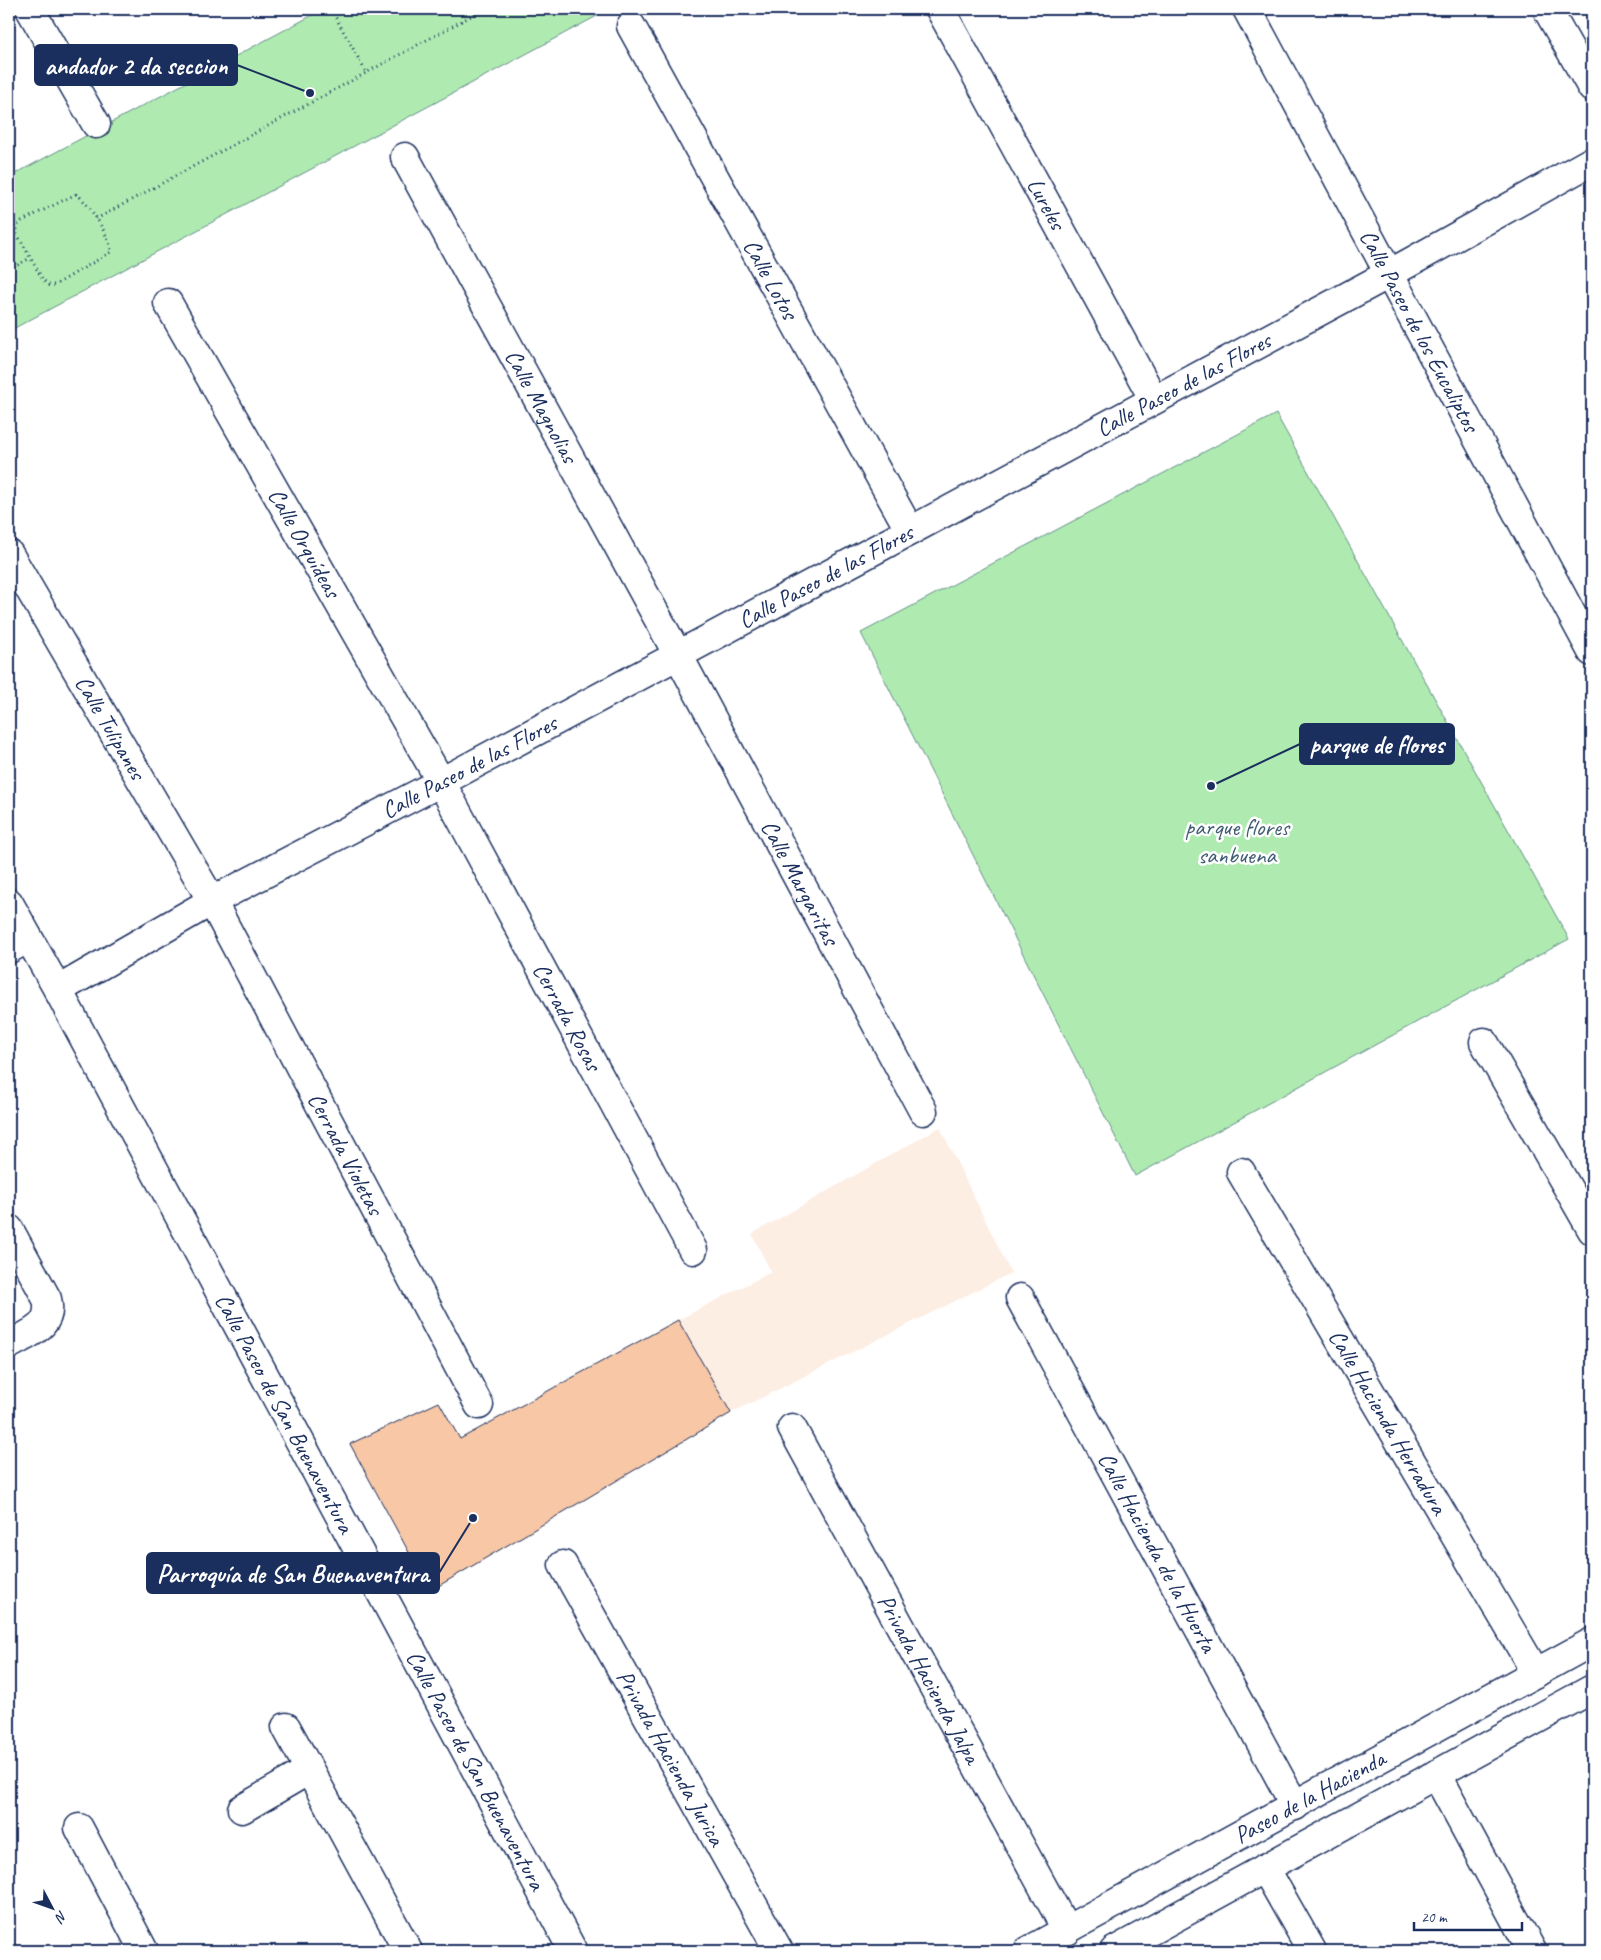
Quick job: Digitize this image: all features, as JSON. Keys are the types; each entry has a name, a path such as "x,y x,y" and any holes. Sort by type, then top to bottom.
{"street":[{"path":"30,9 96,124"},
{"name":"Lureles","path":"940,9 1154,400"},
{"name":"Calle Paseo de los Eucaliptos","path":"1247,9 1592,652"},
{"path":"1546,9 1592,88"},
{"name":"Calle Lotos","path":"631,26 910,531"},
{"name":"Calle Magnolias","path":"405,157 678,655"},
{"name":"Calle Paseo de las Flores","path":"58,990 212,901 441,782 910,531 1389,274 1592,161"},
{"name":"Calle Orquídeas","path":"168,303 441,782"},
{"name":"Calle Tulipanes","path":"9,554 212,901"},
{"name":"Calle Margaritas","path":"678,655 923,1111"},
{"name":"Cerrada Rosas","path":"441,782 693,1250"},
{"name":"Cerrada Violetas","path":"212,901 479,1405"},
{"name":"Calle Paseo de San Buenaventura","path":"9,903 18,944 58,990 573,1951"},
{"path":"1484,1042 1592,1230"},
{"name":"Calle Hacienda Herradura","path":"1241,1172 1536,1673"},
{"path":"9,1228 47,1299 50,1310 46,1320 38,1328 9,1345"},
{"name":"Calle Hacienda de la Huerta","path":"1020,1298 1295,1806"},
{"name":"Privada Hacienda Jalpa","path":"792,1428 1067,1931"},
{"name":"Privada Hacienda Jurica","path":"563,1565 778,1951"},
{"name":"Paseo de la Hacienda","path":"1028,1951 1592,1642"},
{"name":"Paseo de la Hacienda","path":"1123,1949 1266,1868 1592,1689"},
{"path":"286,1727 408,1951"},
{"path":"242,1809 309,1770"},
{"path":"1436,1774 1532,1951"},
{"path":"79,1828 144,1951"},
{"path":"1266,1868 1312,1951"}],"path":[{"path":"331,9 366,72"},
{"path":"96,219 484,9"},
{"path":"76,194 82,198 96,219 112,246 111,252 55,285 49,285 43,280 17,234 18,226 22,221 76,194"},
{"path":"9,270 30,258"}],"shaded area":[{"path":"940,1127 1011,1273 731,1413 678,1320 771,1272 752,1234"}],"green space":[{"path":"324,9 610,9 9,331 9,177"},
{"name":"parque flores sanbuena","path":"1276,414 1569,939 1135,1176 861,633"}],"building":[{"path":"678,1320 731,1413 430,1591 350,1444 439,1402 460,1439"}],"place":[{"name":"andador 2 da seccion","path":"310,93"},
{"name":"parque de flores","path":"1211,786"},
{"name":"Parroquía de San Buenaventura","path":"473,1518"}]}
